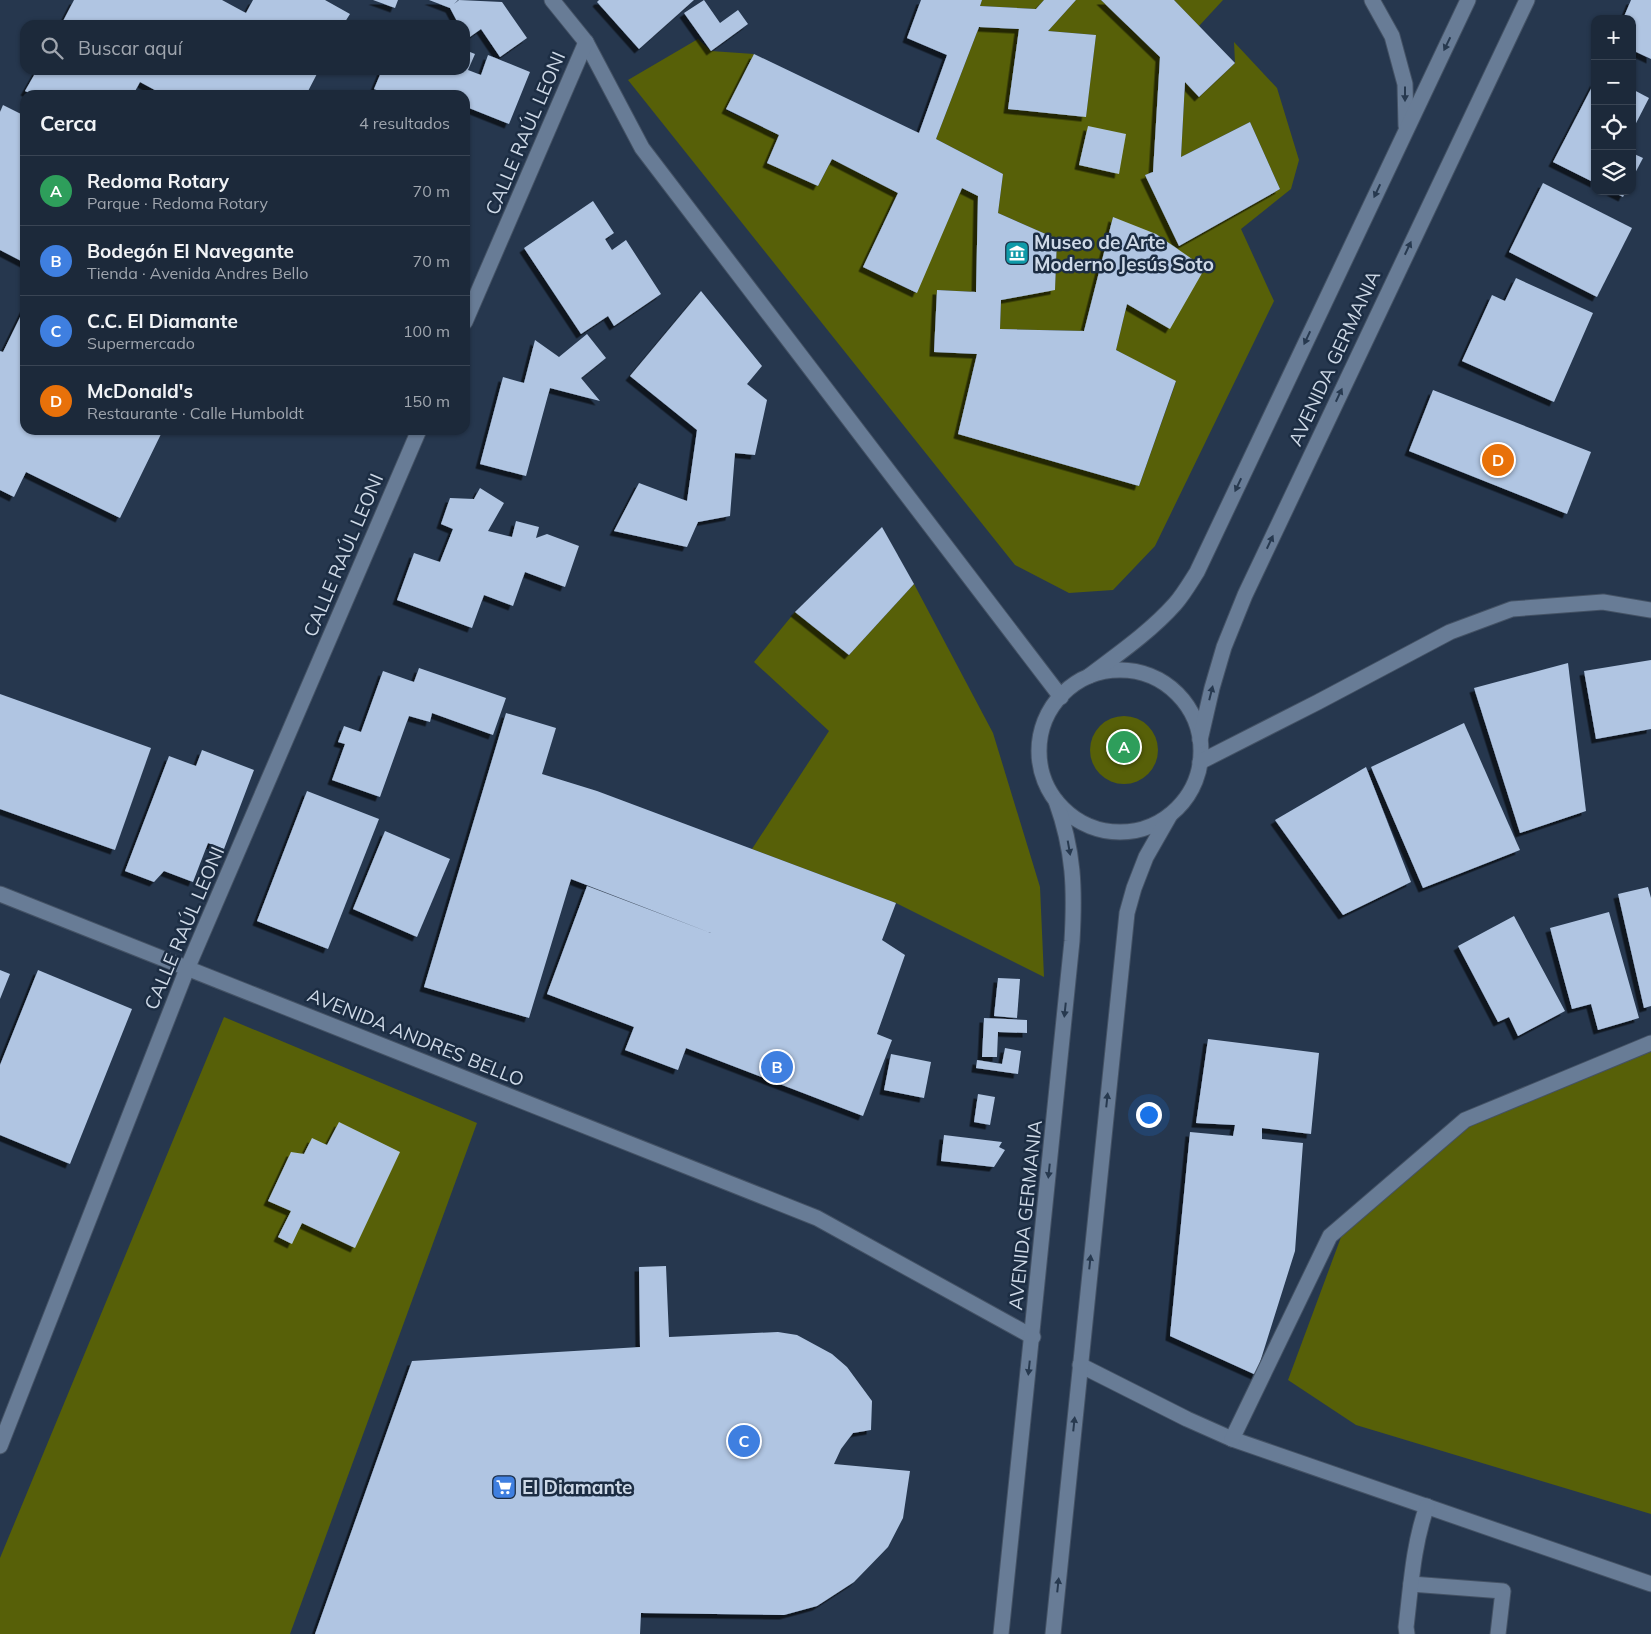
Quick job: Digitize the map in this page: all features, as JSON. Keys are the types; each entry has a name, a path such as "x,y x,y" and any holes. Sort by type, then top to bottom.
{"street":[{"path":"552,0 586,42 642,148 1061,697"},
{"path":"1372,0 1392,36 1405,84 1406,130"},
{"name":"AVENIDA GERMANIA","path":"1089,676 1155,624 1175,604 1197,572 1468,0"},
{"name":"AVENIDA GERMANIA","path":"1200,740 1224,647 1245,595 1526,0"},
{"name":"CALLE RAÚL LEONI","path":"470,310 586,42"},
{"name":"CALLE RAÚL LEONI","path":"0,1446 187,969 417,435"},
{"path":"1200,762 1450,632 1512,610 1603,602 1651,610"},
{"path":"1109,671 1130,671 1151,676 1169,687 1184,701 1195,720 1200,740 1200,762 1195,782 1185,800 1170,815 1151,826 1132,832 1110,832 1090,827 1072,816 1056,801 1046,783 1040,763 1040,741 1045,720 1056,702 1070,687 1089,676 1109,671"},
{"name":"AVENIDA GERMANIA","path":"1001,1634 1071,951 1074,904 1073,871 1064,824 1056,801"},
{"path":"1053,1634 1127,913 1146,857 1170,815"},
{"name":"AVENIDA ANDRES BELLO","path":"0,894 817,1218 1032,1337"},
{"path":"1232,1438 1330,1236 1465,1120 1651,1043"},
{"path":"1080,1364 1187,1419 1232,1438 1651,1584"},
{"path":"1408,1634 1406,1627 1411,1584 1419,1533 1427,1506"},
{"path":"1411,1584 1503,1591 1498,1634"}],"green space":[{"path":"982,0 1044,0 1036,9 980,6"},
{"path":"1076,0 1101,0 1160,57 1153,172 1145,175 1179,246 1280,189 1250,122 1181,157 1185,82 1199,97 1235,63 1234,42 1277,88 1299,160 1291,189 1241,229 1274,301 1155,546 1113,590 1069,593 1015,565 628,80 698,39 711,51 754,54 726,110 779,135 767,163 818,186 832,159 898,193 863,267 916,293 962,188 978,196 976,292 937,290 934,352 977,354 958,434 1139,486 1176,382 1116,350 1127,304 1170,328 1113,217 1084,331 1000,329 1001,300 1055,289 1057,239 998,213 1003,174 936,139 979,27 1019,29 1008,109 1086,116 1096,35 1048,31"},
{"path":"1174,0 1223,0 1199,26"},
{"path":"914,584 993,733 1040,887 1044,977 896,903 752,849 829,731 754,662 795,612 849,655"},
{"path":"1124,716 1137,719 1148,726 1155,737 1158,750 1155,763 1148,774 1137,781 1124,784 1111,781 1100,774 1093,763 1090,750 1093,737 1100,726 1111,719"},
{"path":"224,1017 477,1123 290,1634 0,1634 0,1558"},
{"path":"1651,1043 1651,1514 1356,1425 1288,1380 1347,1221 1465,1120"}],"building":[{"path":"74,0 222,0 246,13 253,0 325,0 350,14 346,20 64,20"},
{"path":"373,0 398,0 395,8"},
{"path":"429,0 458,0 454,4 459,0 502,2 527,38 500,57 481,29 470,37 470,20 456,20 450,8"},
{"path":"599,0 694,0 639,49 597,2"},
{"path":"704,0 720,23 738,10 748,24 711,51 684,13"},
{"name":"Museo de Arte Moderno Jesús Soto","path":"921,0 982,0 980,6 1036,9 1044,0 1076,0 1048,31 1096,35 1086,117 1008,109 1019,29 979,27 936,139 1003,174 998,213 1057,239 1055,290 1001,300 1000,329 1084,331 1113,217 1156,234 1205,268 1170,329 1127,304 1116,350 1176,381 1139,486 958,434 977,354 934,352 937,290 976,292 978,196 962,188 917,293 863,267 898,193 832,159 818,186 767,163 779,135 726,109 754,54 919,133 947,55 907,38"},
{"name":"Museo de Arte Moderno Jesús Soto","path":"1101,0 1174,0 1235,63 1199,97 1185,82 1181,157 1250,122 1280,189 1179,246 1145,175 1153,172 1160,57"},
{"path":"1631,0 1651,0 1651,59 1636,52 1636,15 1625,15"},
{"path":"470,52 475,54 470,65"},
{"path":"488,55 530,72 509,124 470,108 470,90 374,89 380,75 470,75 470,71 481,75"},
{"path":"34,75 316,75 309,90 155,90 140,82 136,90 26,90"},
{"path":"1591,89 1591,181 1553,162"},
{"path":"1636,91 1649,98 1636,123"},
{"path":"3,105 20,114 20,260 0,250 0,112"},
{"path":"1088,126 1126,134 1119,174 1079,165"},
{"path":"1636,155 1643,158 1636,171"},
{"path":"1543,183 1632,228 1597,297 1509,252"},
{"path":"593,201 614,233 605,239 612,250 626,240 661,294 614,326 608,316 581,334 524,248"},
{"path":"1516,278 1593,313 1554,402 1462,361 1492,295 1505,301"},
{"path":"701,291 762,366 747,384 767,400 755,455 735,453 730,516 698,522 687,547 614,531 639,483 687,501 697,430 630,376"},
{"path":"20,317 20,435 161,435 120,518 26,472 14,497 0,490 0,351 3,352"},
{"path":"587,334 606,358 581,378 600,401 550,388 526,476 480,464 503,377 524,383 535,340 559,357"},
{"path":"1433,390 1591,452 1567,514 1409,451"},
{"path":"480,488 504,503 488,531 512,537 516,521 539,527 536,538 547,534 579,546 565,587 525,572 513,606 484,595 472,628 397,600 414,553 440,562 453,529 441,524 450,498 474,499"},
{"path":"882,527 914,584 849,655 795,612"},
{"path":"1651,660 1651,729 1596,739 1584,671"},
{"path":"1568,663 1586,811 1520,833 1474,688"},
{"path":"419,668 506,698 493,735 432,713 430,722 409,716 380,797 332,780 345,744 338,742 344,726 361,732 383,671 414,682"},
{"path":"0,694 151,748 115,850 0,809"},
{"path":"506,713 556,728 542,774 597,791 896,903 882,940 905,955 877,1034 892,1040 863,1116 686,1048 678,1070 625,1050 634,1027 547,994 587,886 711,933 571,879 529,1018 424,987"},
{"path":"1464,723 1520,850 1423,888 1371,767"},
{"path":"202,750 254,770 224,849 208,843 193,882 164,871 154,882 125,871 169,756 196,766"},
{"path":"1366,767 1411,882 1343,915 1275,820"},
{"path":"307,791 379,819 328,949 257,921"},
{"path":"385,831 450,859 417,937 353,909"},
{"path":"1648,887 1651,898 1651,1006 1644,1008 1618,894"},
{"path":"1609,912 1639,1018 1598,1030 1591,1004 1572,1009 1550,928"},
{"path":"1514,916 1565,1011 1518,1036 1509,1017 1498,1022 1458,946"},
{"path":"0,970 10,974 0,999"},
{"path":"38,970 132,1009 70,1164 0,1135 0,1065"},
{"path":"998,978 1020,979 1017,1018 994,1016"},
{"path":"984,1018 1027,1020 1027,1033 998,1032 997,1057 982,1057"},
{"path":"1208,1039 1319,1053 1311,1134 1262,1128 1262,1139 1303,1143 1295,1251 1256,1375 1170,1336 1190,1132 1233,1136 1235,1125 1196,1123"},
{"path":"1005,1048 1021,1051 1018,1074 976,1068 977,1060 1002,1064"},
{"path":"891,1054 931,1062 924,1098 884,1090"},
{"path":"978,1094 995,1097 990,1125 974,1122"},
{"path":"339,1122 400,1152 355,1248 302,1223 292,1244 278,1237 291,1211 268,1201 291,1152 304,1154 312,1138 327,1145"},
{"path":"944,1135 1002,1142 999,1147 1005,1150 994,1167 941,1161"},
{"path":"666,1266 669,1337 778,1332 797,1335 832,1354 847,1367 872,1401 871,1430 853,1433 841,1449 834,1464 910,1471 903,1518 888,1547 854,1582 817,1606 784,1615 641,1613 640,1634 315,1634 412,1361 640,1347 639,1267"}],"place":[{"name":"Museo de Arte Moderno Jesús Soto","path":"1017,253"},
{"name":"McDonald's","path":"1498,460"},
{"name":"Redoma Rotary","path":"1124,747"},
{"name":"Bodegón El Navegante","path":"777,1067"},
{"name":"C.C. El Diamante","path":"744,1441"},
{"name":"El Diamante","path":"504,1487"}]}
